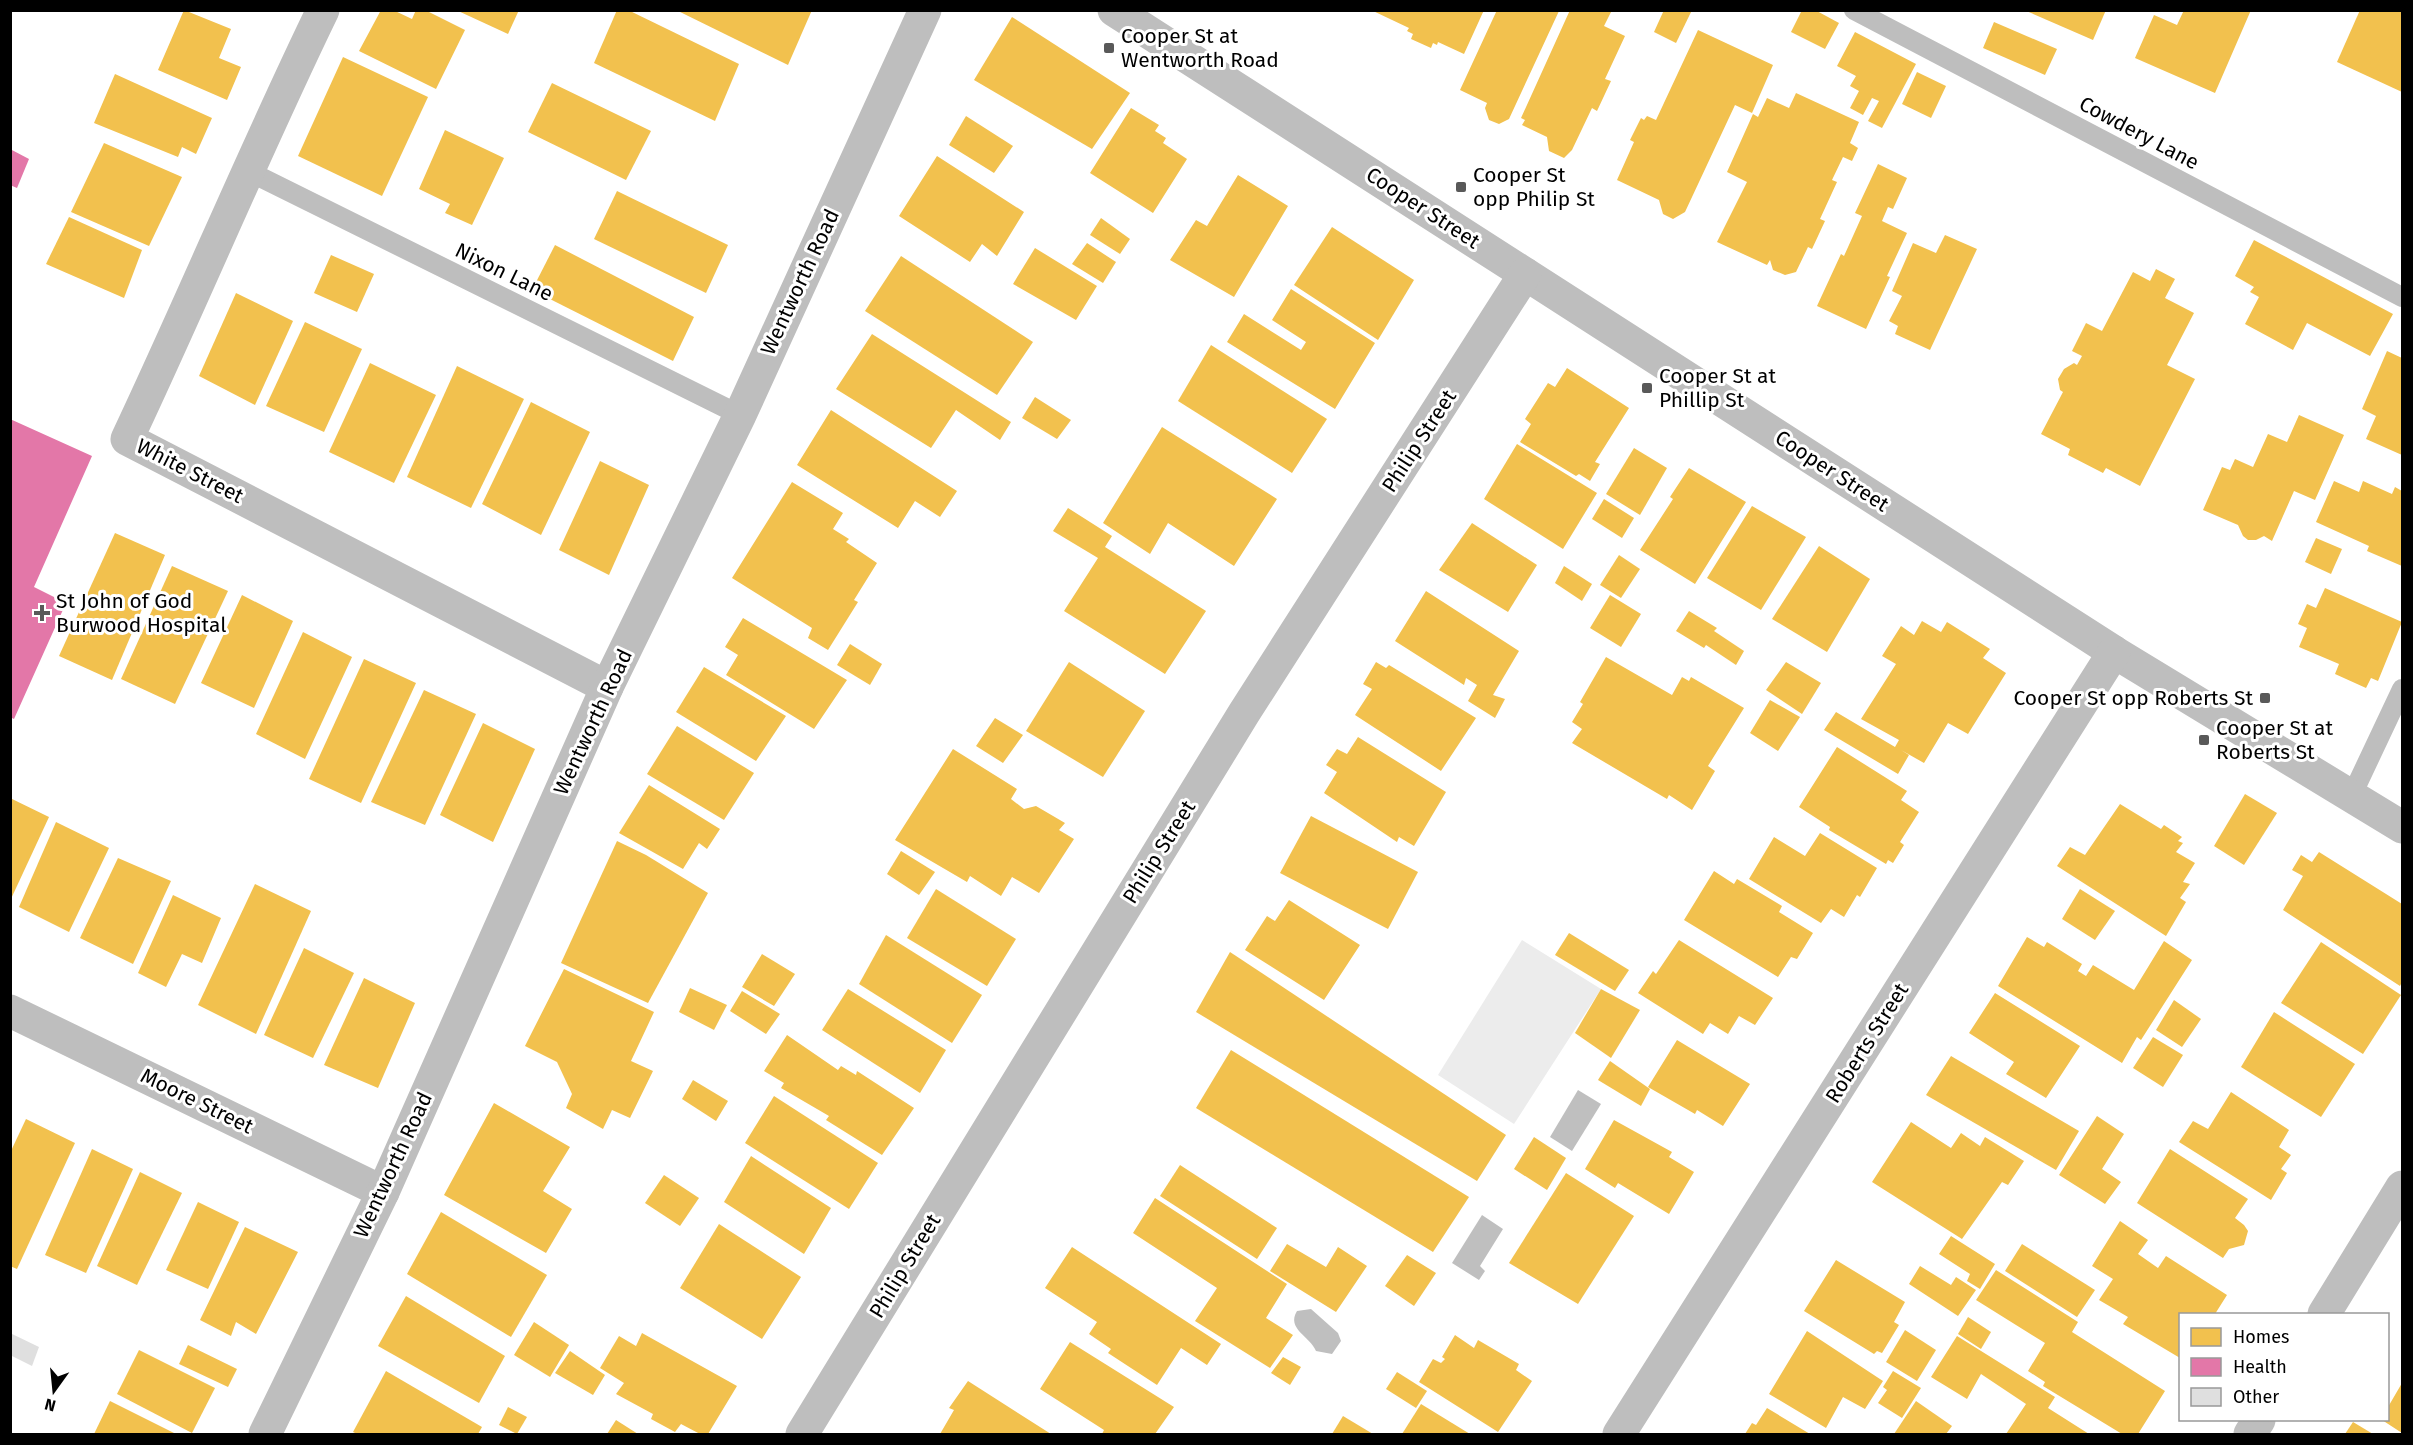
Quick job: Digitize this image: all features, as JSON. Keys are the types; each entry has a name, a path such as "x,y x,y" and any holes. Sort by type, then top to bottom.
{"street":[{"name":"White Street","path":"323,10 285,86 127,439 607,687"},
{"name":"Wentworth Road","path":"265,1434 382,1192 607,687 740,415 925,10"},
{"name":"Cooper Street","path":"1114,10 2114,652 2403,827"},
{"name":"Philip Street","path":"802,1434 1244,713 1525,274"},
{"name":"Roberts Street","path":"1619,1434 2114,652"},
{"name":"Moore Street","path":"10,1011 382,1192"},
{"path":"2325,1313 2403,1187"},
{"path":"2250,1434 2258,1421"}],"lane":[{"name":"Cowdery Lane","path":"1854,10 2403,297"},
{"name":"Nixon Lane","path":"248,171 740,415"},
{"path":"2352,795 2403,689"}],"shaded area":[{"path":"1522,940 1601,989 1514,1124 1438,1075"},
{"path":"1578,1090 1601,1104 1572,1151 1550,1137"},
{"path":"1482,1215 1503,1229 1480,1266 1485,1271 1479,1280 1452,1263"},
{"path":"1311,1309 1338,1333 1341,1341 1332,1354 1316,1351 1294,1323 1297,1311"}],"building: Homes":[{"path":"184,10 231,29 219,58 241,67 227,100 158,70"},
{"path":"381,10 393,10 412,19 416,10 425,10 465,30 436,89 359,51"},
{"path":"456,10 519,10 508,34"},
{"path":"617,10 628,10 739,64 715,121 594,63"},
{"path":"676,10 812,10 788,65"},
{"path":"1371,10 1484,10 1464,54 1438,42 1437,45 1433,43 1431,48 1411,39 1413,34 1407,31 1409,28"},
{"path":"1497,10 1559,11 1509,119 1499,124 1489,120 1485,108 1487,103 1460,90"},
{"path":"1570,10 1612,10 1604,26 1625,36 1605,79 1611,81 1597,111 1592,108 1572,150 1564,158 1549,151 1547,137 1522,125 1525,120 1521,118"},
{"path":"1664,10 1692,10 1676,43 1654,32"},
{"path":"1802,10 1815,10 1839,23 1825,49 1791,32"},
{"path":"2024,10 2106,10 2093,40"},
{"path":"2184,10 2251,10 2215,93 2135,58 2154,15 2177,25"},
{"path":"2360,10 2402,10 2402,92 2337,62"},
{"path":"1012,17 1130,93 1092,149 974,80"},
{"path":"1994,22 2057,49 2045,75 1983,48"},
{"path":"1698,30 1773,65 1752,113 1735,105 1685,212 1673,219 1663,214 1659,200 1617,180 1634,142 1630,140 1641,118 1644,120 1647,116 1656,120"},
{"path":"1855,32 1916,64 1882,128 1868,121 1879,101 1872,98 1863,115 1850,108 1859,91 1850,86 1856,76 1837,66"},
{"path":"343,57 428,97 382,196 298,156"},
{"path":"1917,72 1946,86 1931,118 1902,104"},
{"path":"115,74 212,118 196,154 182,147 178,157 94,123"},
{"path":"552,83 651,131 626,180 528,132"},
{"path":"1796,93 1859,122 1850,143 1858,148 1852,161 1843,157 1832,180 1837,182 1820,219 1825,221 1812,249 1808,247 1796,272 1785,275 1773,270 1770,260 1767,265 1717,242 1747,182 1727,172 1753,114 1758,117 1767,98 1789,108"},
{"path":"1131,108 1159,125 1155,131 1166,138 1163,143 1187,159 1153,213 1090,173"},
{"path":"966,116 1013,146 994,173 949,145"},
{"path":"445,130 504,158 472,225 445,213 450,204 419,189"},
{"path":"104,143 182,177 149,246 71,212"},
{"path":"937,156 1024,212 997,256 982,244 970,262 899,216"},
{"path":"1878,164 1907,178 1893,209 1888,207 1882,221 1907,233 1866,329 1817,306 1862,216 1855,213"},
{"path":"1238,175 1288,206 1234,297 1170,260 1196,220 1207,226"},
{"path":"617,191 728,245 706,293 594,239"},
{"path":"69,217 142,250 124,298 46,264"},
{"path":"1101,218 1130,239 1120,254 1090,235"},
{"path":"1332,227 1414,280 1378,340 1294,285"},
{"path":"1945,235 1977,249 1930,350 1895,334 1898,326 1889,321 1902,296 1892,291 1913,243 1936,253"},
{"path":"2254,240 2393,314 2370,356 2307,323 2293,350 2245,324 2259,297 2250,292 2254,287 2235,276"},
{"path":"1087,243 1116,262 1103,283 1072,264"},
{"path":"555,245 694,317 673,361 532,290"},
{"path":"1035,248 1097,286 1076,320 1013,284"},
{"path":"331,255 374,274 357,312 314,293"},
{"path":"901,256 1033,342 997,395 865,311"},
{"path":"2156,269 2175,279 2165,298 2194,313 2167,365 2195,379 2140,486 2106,468 2103,473 2068,455 2070,449 2041,434 2063,392 2060,390 2058,379 2064,369 2074,363 2077,365 2082,356 2072,351 2086,323 2102,331 2133,272 2150,281"},
{"path":"1291,289 1375,343 1335,409 1227,342 1244,314 1301,350 1306,342 1272,320"},
{"path":"236,293 293,321 255,405 199,376"},
{"path":"305,322 362,349 324,432 266,406"},
{"path":"872,334 1011,422 1000,440 956,410 931,448 836,389"},
{"path":"1211,345 1327,419 1292,473 1178,401"},
{"path":"2387,351 2402,358 2402,455 2366,439 2376,416 2362,409"},
{"path":"370,363 436,395 394,483 329,452"},
{"path":"457,366 524,399 471,508 407,477"},
{"path":"1567,368 1629,408 1595,462 1600,464 1590,481 1579,474 1576,476 1520,442 1531,424 1525,419 1548,383 1555,387"},
{"path":"1035,397 1071,420 1057,439 1022,418"},
{"path":"531,402 590,432 541,535 482,504"},
{"path":"831,410 957,491 940,517 915,501 898,528 797,465"},
{"path":"2299,415 2344,435 2315,500 2294,491 2272,541 2264,536 2256,540 2248,540 2243,536 2238,525 2203,510 2222,467 2230,470 2235,459 2253,467 2268,434 2287,442"},
{"path":"1162,427 1277,499 1234,566 1168,523 1150,554 1103,523"},
{"path":"1517,444 1597,493 1563,549 1484,499"},
{"path":"1634,448 1667,468 1640,515 1606,494"},
{"path":"600,461 649,485 609,575 559,550"},
{"path":"1689,468 1746,502 1695,584 1640,550 1673,499 1670,497"},
{"path":"2334,481 2359,492 2363,481 2392,494 2395,487 2402,491 2402,566 2367,551 2369,546 2316,522"},
{"path":"792,482 843,513 833,529 849,539 846,542 877,563 854,600 858,602 828,650 808,638 812,628 732,578"},
{"path":"1604,499 1634,518 1622,538 1592,519"},
{"path":"1752,506 1806,537 1761,610 1707,578"},
{"path":"1068,508 1112,536 1105,547 1206,611 1165,674 1064,611 1098,558 1053,531"},
{"path":"1472,523 1537,565 1508,612 1439,570"},
{"path":"115,533 165,555 112,680 59,656"},
{"path":"2316,538 2342,549 2331,574 2305,562"},
{"path":"1819,546 1870,579 1827,652 1772,619"},
{"path":"1619,555 1640,569 1621,598 1600,585"},
{"path":"172,566 228,591 175,704 121,679"},
{"path":"1564,566 1592,584 1582,601 1555,583"},
{"path":"2325,588 2402,622 2378,681 2371,678 2366,688 2335,674 2339,664 2299,647 2307,628 2298,624 2307,604 2316,608"},
{"path":"1426,591 1519,651 1493,695 1505,699 1495,718 1468,701 1477,685 1466,678 1464,685 1395,641"},
{"path":"242,595 293,621 254,708 201,683"},
{"path":"1610,595 1641,614 1621,647 1590,628"},
{"path":"1689,611 1717,628 1714,631 1744,651 1736,665 1706,645 1704,648 1676,631"},
{"path":"743,618 847,680 814,729 726,675 738,655 725,647"},
{"path":"1922,621 1941,632 1947,622 1990,649 1983,658 2006,673 1968,734 1948,723 1924,763 1901,750 1909,755 1898,774 1824,730 1836,712 1895,747 1899,740 1861,719 1896,664 1882,656 1901,626 1914,635"},
{"path":"303,632 352,657 305,759 256,734"},
{"path":"850,644 882,664 870,685 837,665"},
{"path":"1606,657 1672,695 1682,677 1689,681 1691,677 1744,708 1708,766 1715,771 1692,810 1669,795 1667,799 1572,743 1582,729 1572,722 1583,704 1580,702"},
{"path":"364,659 416,683 361,803 309,779"},
{"path":"1069,662 1145,711 1103,777 1026,731"},
{"path":"1376,662 1386,668 1389,665 1476,718 1441,771 1355,715 1372,689 1363,684"},
{"path":"1786,662 1821,683 1802,714 1766,690"},
{"path":"704,667 786,716 756,761 676,712"},
{"path":"424,690 476,714 425,825 371,802"},
{"path":"1770,700 1800,717 1778,751 1750,733"},
{"path":"995,718 1023,735 1003,763 976,746"},
{"path":"483,723 535,749 493,842 440,815"},
{"path":"677,726 754,773 724,820 647,774"},
{"path":"1358,737 1446,792 1414,846 1399,837 1397,842 1324,793 1337,772 1326,765 1337,749 1347,754"},
{"path":"1837,747 1907,791 1901,800 1919,812 1900,842 1904,845 1893,863 1888,860 1886,864 1829,830 1830,827 1799,807"},
{"path":"953,749 1017,789 1011,799 1024,809 1036,806 1065,823 1059,830 1074,839 1039,893 1012,877 1001,896 970,876 967,882 895,840"},
{"path":"649,785 720,829 707,849 699,843 683,869 619,833"},
{"path":"2245,794 2277,813 2244,865 2214,846"},
{"path":"10,798 49,817 10,901"},
{"path":"2120,804 2161,829 2164,825 2182,837 2178,841 2183,843 2176,852 2195,863 2183,882 2190,884 2180,898 2186,902 2166,936 2057,866 2070,847 2085,855"},
{"path":"1311,816 1418,872 1388,929 1280,873"},
{"path":"56,822 109,848 69,932 19,907"},
{"path":"1820,833 1877,868 1860,897 1857,895 1844,917 1831,909 1821,923 1749,879 1774,837 1805,856"},
{"path":"617,841 646,855 708,893 648,1003 561,963"},
{"path":"901,851 935,872 919,895 887,874"},
{"path":"2319,852 2402,904 2402,982 2400,986 2283,910 2303,876 2292,870 2301,855 2312,862"},
{"path":"118,858 171,881 133,964 80,938"},
{"path":"1714,871 1734,884 1737,879 1782,906 1779,912 1813,933 1797,959 1791,957 1778,977 1684,920"},
{"path":"255,884 311,911 256,1034 198,1005"},
{"path":"936,889 1016,939 987,986 907,938"},
{"path":"2080,889 2115,911 2095,940 2062,919"},
{"path":"173,895 221,918 202,963 182,954 166,987 138,973"},
{"path":"1289,900 1360,945 1324,1000 1245,950 1267,916 1275,921"},
{"path":"1569,933 1629,970 1615,991 1555,955"},
{"path":"886,935 982,995 952,1043 859,984"},
{"path":"2027,937 2044,947 2047,942 2082,964 2078,971 2086,976 2093,965 2134,990 2164,941 2192,960 2141,1040 2137,1037 2122,1063 1998,986"},
{"path":"1679,940 1773,998 1755,1025 1739,1016 1728,1034 1710,1023 1703,1034 1638,993 1653,971 1656,974"},
{"path":"2321,942 2401,995 2363,1054 2281,1003"},
{"path":"304,948 354,973 313,1058 264,1035"},
{"path":"1230,952 1506,1135 1477,1181 1196,1012"},
{"path":"762,954 795,974 774,1006 742,987"},
{"path":"564,969 654,1012 631,1061 653,1071 630,1118 612,1110 603,1129 566,1108 572,1094 557,1062 525,1046"},
{"path":"364,978 415,1003 378,1088 324,1065"},
{"path":"690,988 727,1005 714,1030 679,1012"},
{"path":"848,989 946,1050 920,1093 822,1030"},
{"path":"1601,989 1640,1010 1611,1058 1575,1033"},
{"path":"742,991 780,1014 766,1034 730,1011"},
{"path":"1995,993 2080,1046 2046,1098 2006,1074 2014,1062 1969,1033"},
{"path":"2174,1000 2201,1019 2182,1047 2156,1030"},
{"path":"2274,1012 2355,1064 2321,1117 2241,1067"},
{"path":"787,1035 838,1070 841,1066 856,1075 857,1071 914,1108 882,1155 826,1120 829,1116 781,1088 784,1083 764,1071"},
{"path":"2153,1037 2183,1055 2163,1087 2133,1068"},
{"path":"1677,1040 1750,1084 1723,1126 1697,1110 1695,1114 1648,1087"},
{"path":"1231,1050 1469,1197 1433,1252 1196,1108"},
{"path":"1951,1056 2079,1131 2056,1170 1926,1095"},
{"path":"1610,1061 1650,1089 1641,1106 1598,1080"},
{"path":"693,1080 728,1101 716,1121 682,1099"},
{"path":"2231,1092 2289,1130 2279,1147 2291,1155 2281,1169 2287,1173 2271,1200 2179,1142 2193,1121 2208,1129"},
{"path":"774,1096 878,1163 849,1209 745,1143"},
{"path":"494,1103 570,1147 543,1191 572,1209 546,1253 444,1195"},
{"path":"2097,1116 2124,1134 2102,1169 2121,1182 2105,1204 2059,1175"},
{"path":"26,1119 75,1143 17,1269 10,1266 10,1153"},
{"path":"1614,1120 1672,1152 1669,1157 1694,1172 1669,1214 1618,1183 1615,1188 1585,1169"},
{"path":"1911,1122 1951,1148 1961,1133 1980,1146 1985,1137 2024,1161 2008,1185 2002,1182 1962,1239 1872,1182"},
{"path":"1534,1137 1566,1158 1547,1190 1514,1169"},
{"path":"92,1149 133,1169 86,1273 45,1255"},
{"path":"2170,1149 2248,1199 2235,1218 2248,1231 2244,1245 2229,1249 2223,1258 2137,1203"},
{"path":"751,1156 831,1208 804,1254 724,1202"},
{"path":"1180,1165 1277,1228 1257,1259 1160,1196"},
{"path":"140,1172 182,1193 137,1285 97,1266"},
{"path":"1566,1173 1634,1216 1578,1304 1509,1263"},
{"path":"664,1175 699,1198 680,1226 645,1203"},
{"path":"1155,1198 1287,1284 1266,1318 1293,1335 1270,1368 1195,1321 1217,1288 1133,1233"},
{"path":"198,1202 239,1222 208,1289 166,1270"},
{"path":"441,1212 547,1275 511,1337 407,1274"},
{"path":"2120,1221 2148,1240 2138,1254 2158,1268 2166,1256 2227,1295 2216,1313 2179,1313 2179,1357 2123,1324 2128,1317 2099,1300 2113,1279 2092,1266"},
{"path":"719,1224 801,1277 762,1339 680,1288"},
{"path":"245,1227 298,1252 256,1334 236,1322 231,1336 200,1320"},
{"path":"1951,1236 1995,1264 1980,1289 1967,1281 1970,1274 1939,1254"},
{"path":"1287,1244 1326,1267 1338,1247 1367,1266 1336,1312 1270,1271"},
{"path":"2022,1244 2095,1290 2077,1317 2005,1271"},
{"path":"1072,1247 1221,1344 1207,1365 1181,1348 1157,1385 1108,1353 1111,1349 1089,1334 1097,1322 1045,1288"},
{"path":"1407,1255 1436,1273 1414,1306 1385,1286"},
{"path":"1836,1260 1905,1302 1894,1322 1899,1325 1882,1353 1877,1351 1874,1354 1804,1311"},
{"path":"1920,1266 1951,1285 1956,1277 1976,1290 1958,1316 1909,1284"},
{"path":"1996,1270 2078,1322 2072,1332 2165,1391 2138,1434 2122,1434 2043,1386 2045,1382 2028,1371 2045,1343 1976,1300"},
{"path":"406,1296 505,1356 479,1403 378,1346"},
{"path":"1968,1317 1991,1332 1981,1349 1958,1334"},
{"path":"534,1322 569,1345 550,1377 514,1355"},
{"path":"1905,1330 1936,1350 1917,1381 1886,1362"},
{"path":"1807,1331 1883,1381 1865,1409 1843,1397 1826,1428 1769,1394"},
{"path":"642,1333 737,1386 708,1434 700,1434 681,1424 675,1432 651,1419 653,1414 616,1394 624,1383 600,1368 619,1336 636,1346"},
{"path":"1455,1335 1474,1348 1478,1340 1519,1364 1516,1370 1532,1381 1498,1432 1419,1382 1433,1359 1441,1363 1445,1359 1442,1357"},
{"path":"1957,1336 2055,1397 2048,1408 2089,1434 2006,1434 2026,1404 1981,1374 1967,1399 1931,1377"},
{"path":"1070,1342 1174,1407 1155,1434 1102,1434 1104,1430 1040,1389"},
{"path":"188,1345 237,1369 228,1387 179,1364"},
{"path":"139,1350 215,1388 192,1433 117,1394"},
{"path":"570,1351 605,1375 593,1395 555,1373"},
{"path":"1283,1357 1301,1367 1290,1385 1271,1373"},
{"path":"386,1371 482,1427 478,1434 357,1434 353,1432"},
{"path":"1893,1371 1921,1388 1902,1418 1878,1403 1887,1390 1883,1387"},
{"path":"1397,1372 1427,1391 1416,1408 1386,1389"},
{"path":"968,1381 1051,1434 940,1434 954,1410 949,1408"},
{"path":"2402,1383 2402,1433 2384,1421 2389,1421 2389,1405"},
{"path":"110,1401 176,1434 94,1434"},
{"path":"1916,1401 1952,1426 1946,1434 1894,1434"},
{"path":"1421,1404 1470,1434 1402,1434"},
{"path":"508,1407 527,1417 517,1434 499,1425"},
{"path":"1767,1408 1810,1434 1745,1434 1752,1423 1756,1425"},
{"path":"1343,1416 1373,1434 1332,1434"},
{"path":"616,1420 638,1434 607,1434"},
{"path":"2353,1422 2373,1434 2345,1434"}],"building: Health":[{"path":"10,149 29,159 17,188 10,185"},
{"path":"10,419 92,456 34,587 66,603 14,719 10,717"}],"building: Other":[{"path":"10,1333 39,1347 32,1366 10,1355"}],"place":[{"name":"Cooper St at Wentworth Road","path":"1109,48"},
{"name":"Cooper St opp Philip St","path":"1461,187"},
{"name":"Cooper St at Phillip St","path":"1647,388"},
{"name":"St John of God Burwood Hospital","path":"42,613"},
{"name":"Cooper St opp Roberts St","path":"2265,698"},
{"name":"Cooper St at Roberts St","path":"2204,740"}]}
